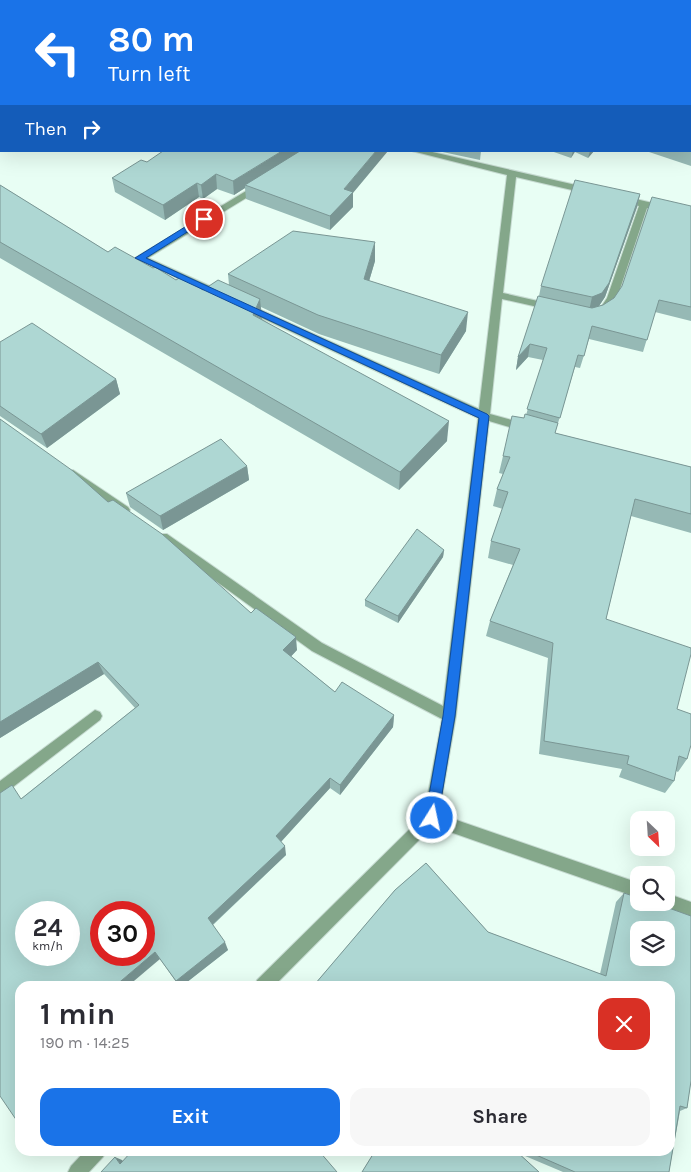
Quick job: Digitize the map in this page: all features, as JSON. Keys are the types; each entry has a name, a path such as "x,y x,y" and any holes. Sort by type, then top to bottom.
{"street":[{"path":"420,152 597,193"},
{"path":"268,981 432,818 449,716 512,173"},
{"path":"266,182 140,258 484,416 540,432"},
{"path":"616,197 691,215"},
{"path":"589,316 601,313 607,308 644,204"},
{"path":"498,295 558,309"},
{"path":"65,468 138,520"},
{"path":"155,532 317,647 449,716"},
{"path":"0,790 95,716"},
{"path":"432,818 630,888"},
{"path":"675,904 691,910"},
{"path":"77,1172 93,1156"}],"building":[{"path":"162,152 280,152 233,181 216,174 201,185 197,183 163,205 112,178 141,160 147,162"},
{"path":"298,152 375,152 344,189 353,192 330,216 245,185"},
{"path":"575,180 640,194 609,283 602,293 592,297 541,286"},
{"path":"0,185 108,252 115,247 176,280 182,276 203,290 218,280 260,299 253,315 449,421 400,472 0,242"},
{"path":"652,197 691,206 691,307 659,300 647,340 592,326 584,356 578,355 560,418 527,409 547,348 530,344 518,357 538,296 592,308 603,305 614,298 622,286"},
{"path":"293,231 375,242 364,279 468,312 441,355 318,315 228,274"},
{"path":"32,323 116,379 41,434 0,406 0,342"},
{"path":"525,414 558,423 555,433 691,467 691,514 635,499 606,619 691,648 677,709 691,714 691,745 687,759 679,756 674,781 627,764 629,756 544,741 553,643 490,621 520,549 491,541 508,492 497,489 510,457 503,456 512,416 524,418"},
{"path":"0,419 73,471 108,502 113,500 162,534 251,613 256,608 296,637 283,650 335,692 342,682 394,715 340,785 330,778 276,836 285,846 208,918 225,942 176,981 155,952 155,901 90,901 90,966 139,966 121,981 15,981 15,1118 0,1096 0,793 12,785 21,799 139,705 98,662 0,722"},
{"path":"221,439 247,466 160,516 126,493"},
{"path":"417,529 444,550 398,616 365,600"},
{"path":"426,863 488,932 606,976 624,893 630,895 630,911 675,910 691,916 691,1081 687,1108 680,1106 675,1136 675,981 318,981 395,890"},
{"path":"127,1156 323,1156 337,1172 101,1172 115,1157 120,1164"},
{"path":"372,1156 521,1156 539,1172 362,1172"},
{"path":"538,1156 672,1156 669,1172 575,1172"}],"route":[{"path":"204,219 140,258 484,416 449,716 432,818"}]}
